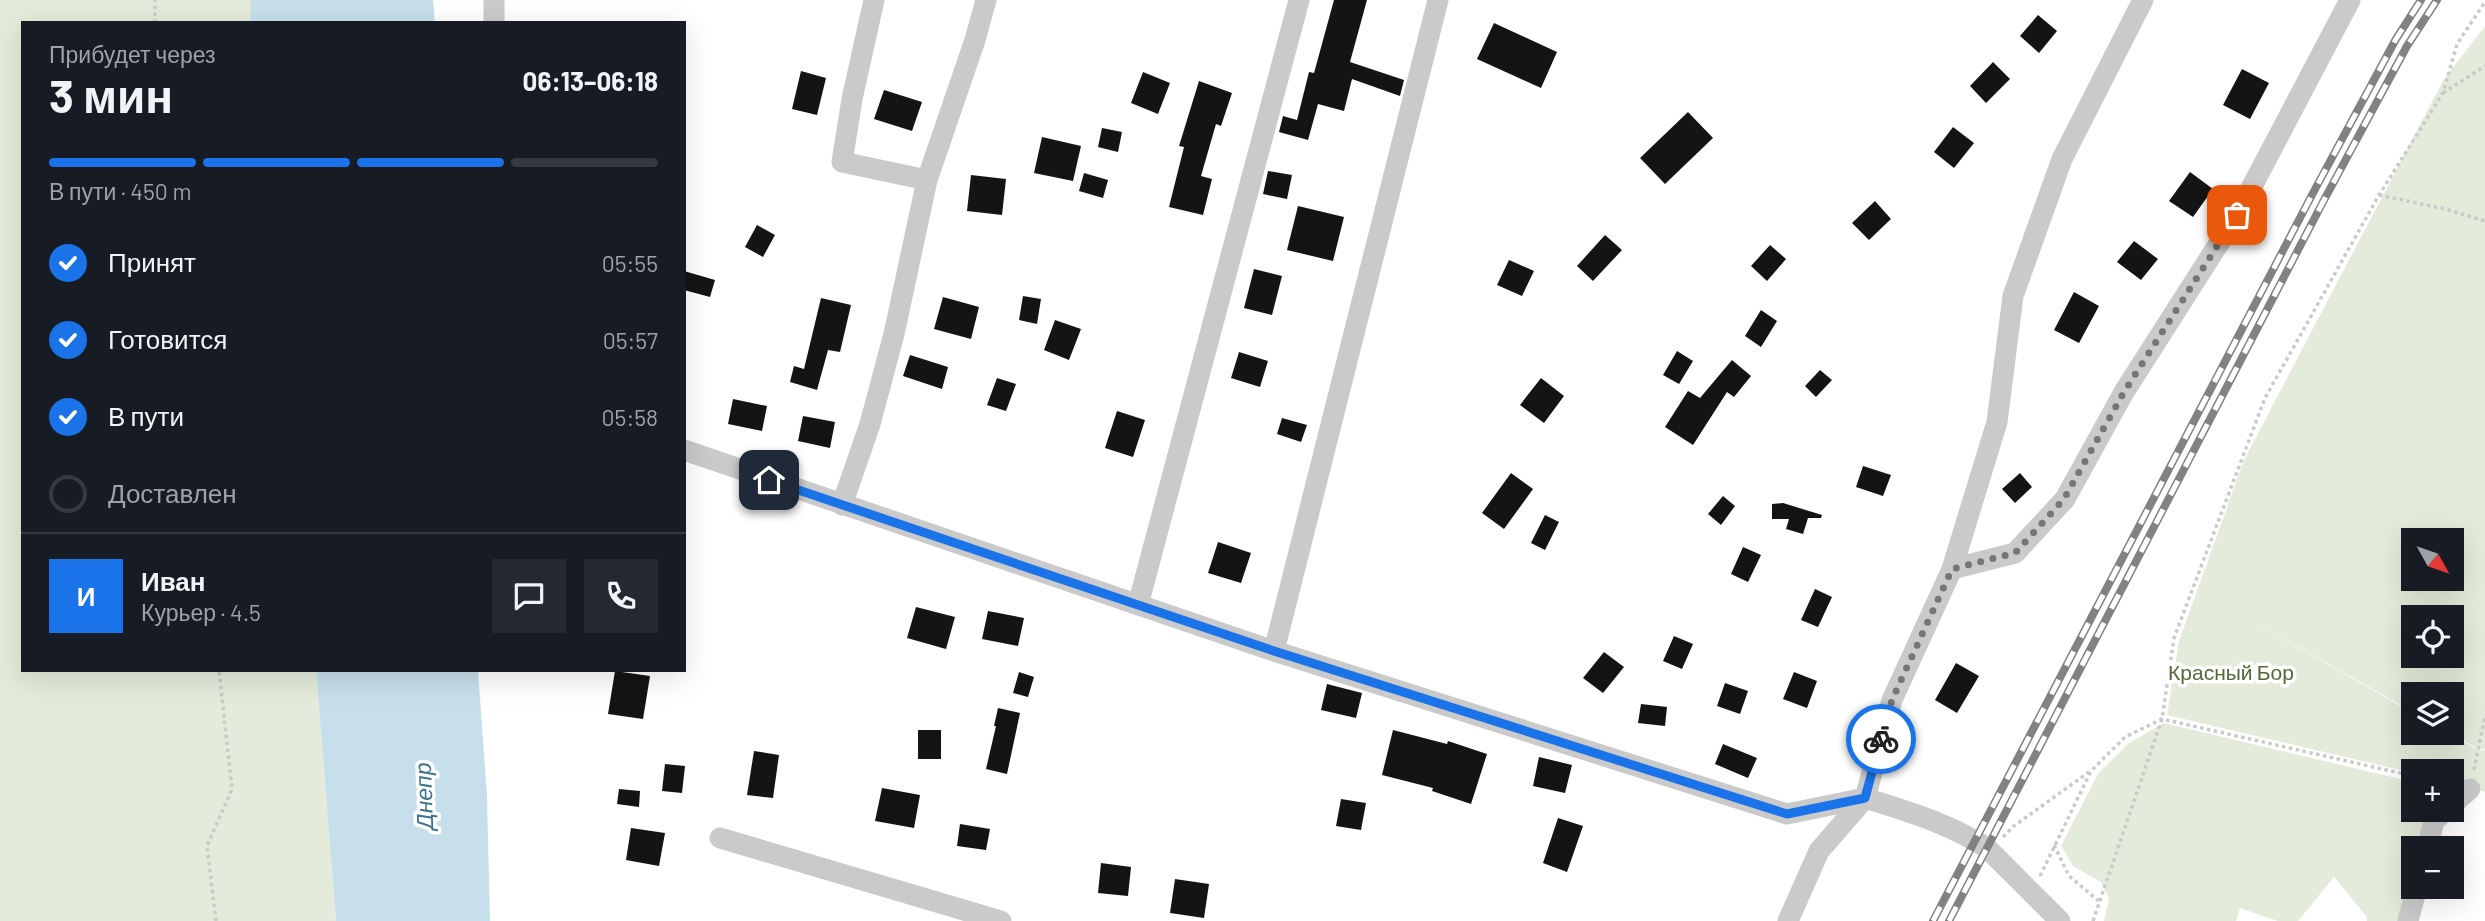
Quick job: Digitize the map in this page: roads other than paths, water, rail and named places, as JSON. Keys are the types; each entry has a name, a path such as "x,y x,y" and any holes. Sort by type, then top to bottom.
{"street":[{"path":"494,0 494,21"},
{"path":"874,0 852,99 842,162 927,180"},
{"path":"842,505 870,424 927,180 986,0"},
{"path":"1138,605 1299,0"},
{"path":"1274,651 1438,0"},
{"path":"1788,921 1819,851 1865,798 1892,700 1952,569 1997,422 2013,296 2062,159 2143,0"},
{"path":"1952,569 2015,553 2064,499 2124,392 2237,215 2350,0"},
{"path":"686,451 1274,651 1787,814 1865,798 1947,825 1989,851 2060,921"},
{"path":"2464,794 2470,789"},
{"path":"720,838 1001,921"},
{"path":"2409,921 2414,899"}],"water":[{"path":"251,0 433,0 435,21 250,21"},
{"name":"Днепр","path":"316,672 478,672 487,796 490,921 336,921"}],"railway":[{"path":"1933,921 2313,193 2396,39 2421,0"},
{"path":"1949,921 2324,200 2407,46 2437,0"}],"park label":[{"name":"Красный Бор","path":"2231,673"}]}
